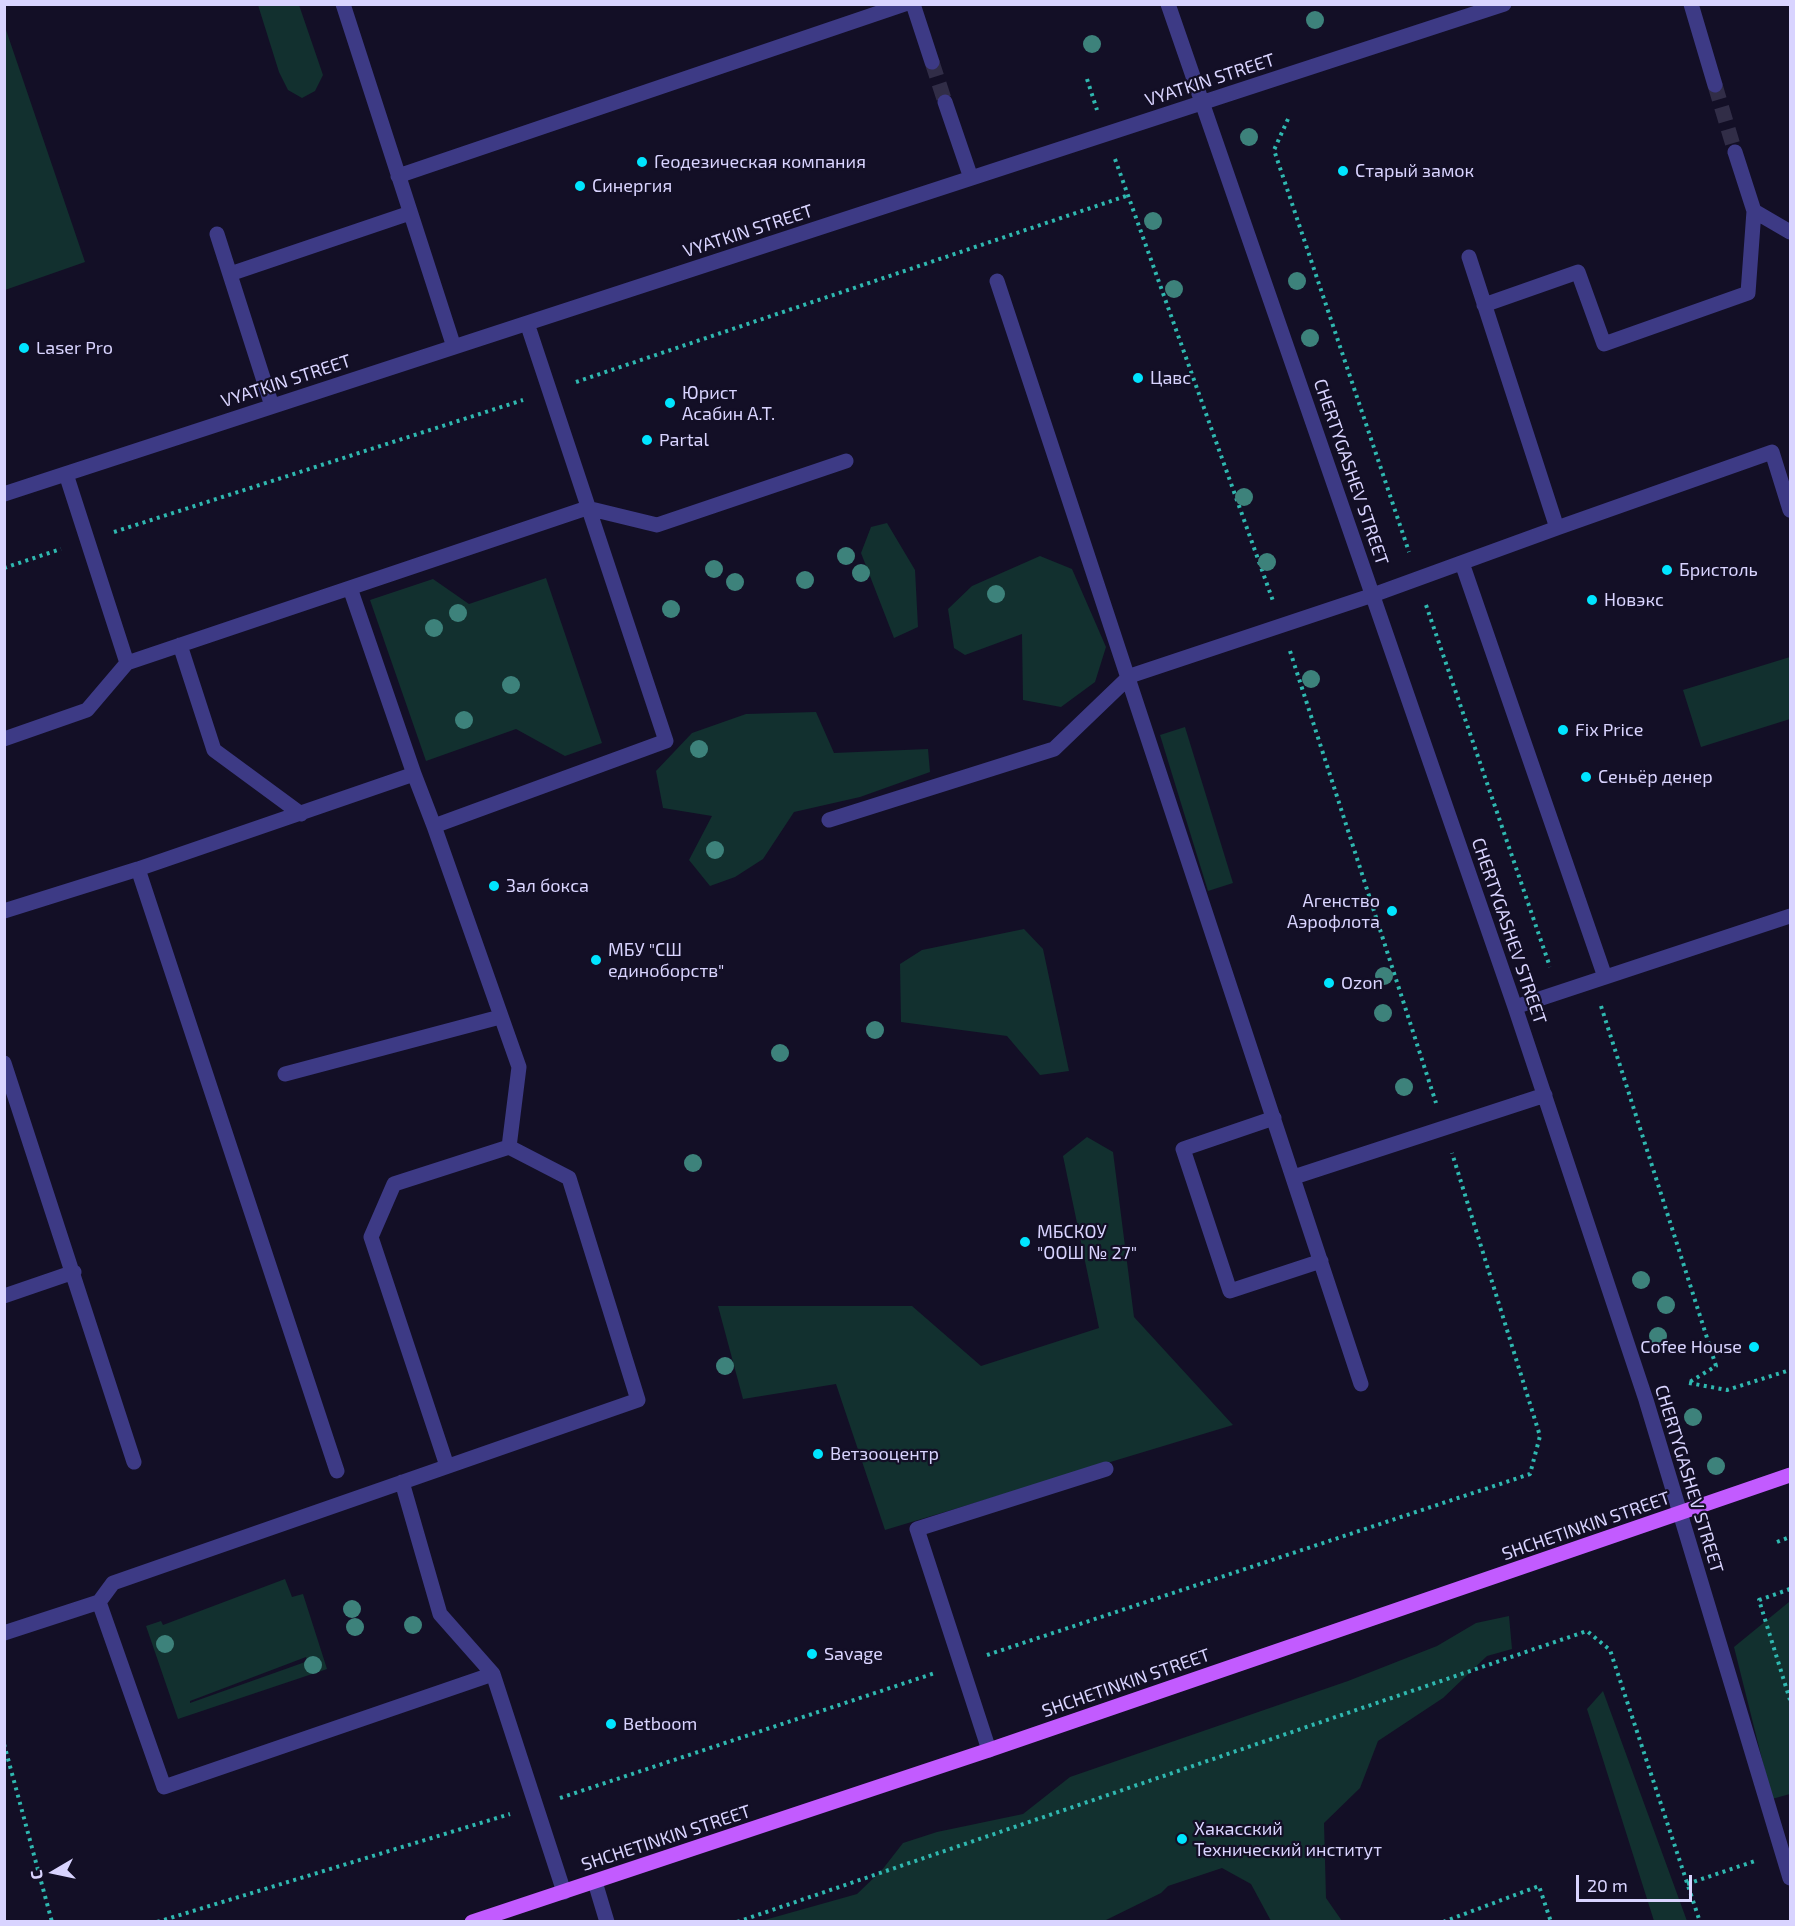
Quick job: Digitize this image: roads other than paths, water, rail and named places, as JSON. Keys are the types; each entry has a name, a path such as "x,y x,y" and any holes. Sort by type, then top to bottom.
{"main road":[{"name":"SHCHETINKIN STREET","path":"472,1922 989,1750 1791,1475"}],"street":[{"path":"343,4 454,347"},
{"path":"398,176 905,4"},
{"path":"913,4 932,63"},
{"name":"CHERTYGASHEV STREET","path":"1168,4 1204,102 1545,1095 1646,1400 1679,1515 1791,1878"},
{"name":"VYATKIN STREET","path":"4,494 1504,4"},
{"path":"1691,4 1715,85"},
{"path":"945,102 971,178"},
{"path":"1484,305 1578,272 1604,344 1748,293 1754,211 1735,152"},
{"path":"1754,211 1791,232"},
{"path":"230,274 410,213"},
{"path":"217,234 272,406"},
{"path":"1468,257 1557,528"},
{"path":"997,281 1130,676 1361,1384"},
{"path":"434,826 666,741 527,323"},
{"path":"829,820 1054,749 1130,676 1418,580 1772,452 1791,510"},
{"path":"4,740 87,710 127,663 587,508 657,525 846,461"},
{"path":"66,474 127,663"},
{"path":"1462,563 1605,977"},
{"path":"350,588 519,1067 508,1147"},
{"path":"180,645 214,750 301,814"},
{"path":"4,911 301,814 414,774"},
{"path":"138,868 337,1471"},
{"path":"1515,1007 1791,916"},
{"path":"285,1074 500,1017"},
{"path":"4,1063 74,1272 134,1462"},
{"path":"1294,1177 1545,1095"},
{"path":"1274,1118 1183,1149 1230,1292 1321,1261"},
{"path":"4,1633 99,1602 113,1583 638,1400 569,1178 508,1147 393,1184 371,1237 447,1466"},
{"path":"4,1296 74,1272"},
{"path":"989,1750 916,1529 1106,1469"},
{"path":"402,1482 440,1614 493,1674 564,1892"},
{"path":"99,1602 164,1787 493,1674"},
{"path":"595,1882 607,1922"}],"tunnel":[{"path":"932,62 945,102"},
{"path":"1715,85 1735,152"}],"place":[{"name":"Геодезическая компания","path":"642,162"},
{"name":"Старый замок","path":"1343,171"},
{"name":"Синергия","path":"580,186"},
{"name":"Laser Pro","path":"24,348"},
{"name":"Цавс","path":"1138,378"},
{"name":"Юрист Асабин А.Т.","path":"670,403"},
{"name":"Partal","path":"647,440"},
{"name":"Бристоль","path":"1667,570"},
{"name":"Новэкс","path":"1592,600"},
{"name":"Fix Price","path":"1563,730"},
{"name":"Сеньёр денер","path":"1586,777"},
{"name":"Зал бокса","path":"494,886"},
{"name":"Агенство Аэрофлота","path":"1392,911"},
{"name":"МБУ \"СШ единоборств\"","path":"596,960"},
{"name":"Ozon","path":"1329,983"},
{"name":"МБСКОУ \"ООШ № 27\"","path":"1025,1242"},
{"name":"Cofee House","path":"1754,1347"},
{"name":"Ветзооцентр","path":"818,1454"},
{"name":"Savage","path":"812,1654"},
{"name":"Betboom","path":"611,1724"},
{"name":"Хакасский Технический институт","path":"1182,1839"}]}
